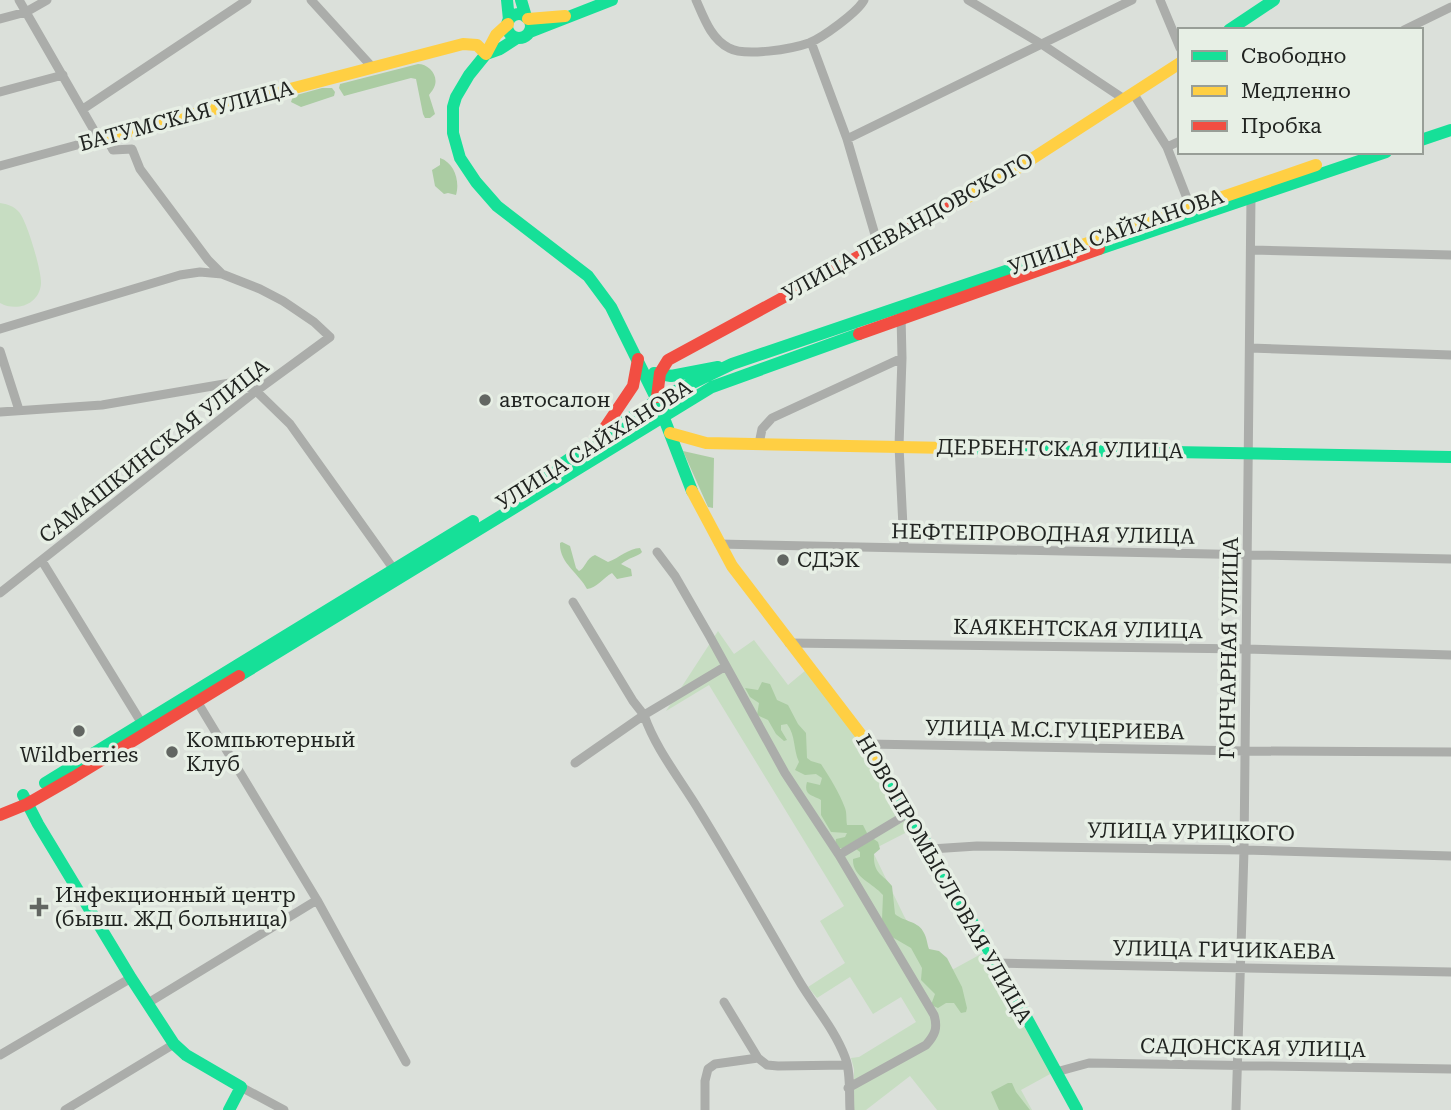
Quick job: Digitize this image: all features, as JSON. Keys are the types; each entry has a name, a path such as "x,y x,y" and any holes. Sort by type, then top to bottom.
{"main road":[{"path":"507,0 510,34 517,38"},
{"path":"486,54 524,37 528,23 521,0"},
{"path":"486,54 496,35 517,15 528,23 572,15 612,0"},
{"path":"1232,28 1274,0"},
{"name":"БАТУМСКАЯ УЛИЦА","path":"102,138 463,44 477,45 486,54"},
{"name":"НОВОПРОМЫСЛОВАЯ УЛИЦА","path":"486,54 461,87 453,107 453,133 460,158 497,206 593,281 611,307 639,359 670,433 686,480 719,544 746,586 868,744 996,963 1077,1110"},
{"name":"УЛИЦА ЛЕВАНДОВСКОГО","path":"658,375 668,360 996,182 1178,63"},
{"path":"1423,130 1451,121"},
{"path":"1423,139 1451,130"},
{"name":"УЛИЦА САЙХАНОВА","path":"397,573 657,400 732,364 900,312 1250,192 1351,154"},
{"name":"УЛИЦА САЙХАНОВА","path":"397,573 712,387 900,312 1190,206 1250,192 1379,154"},
{"path":"639,359 650,372 671,376 732,364"},
{"path":"594,442 633,386 639,359"},
{"path":"657,400 658,375"},
{"name":"ДЕРБЕНТСКАЯ УЛИЦА","path":"670,433 706,443 1451,457"},
{"path":"0,815 397,573"},
{"path":"0,804 25,799"},
{"path":"25,799 131,978 174,1044 186,1055 241,1087 229,1110"}],"street":[{"path":"19,0 102,138 113,150 132,149 140,169 208,260 222,274"},
{"path":"0,19 26,12 47,0"},
{"path":"83,109 247,0"},
{"path":"696,0 713,34 730,49 747,53 811,42 853,13 864,0"},
{"path":"968,0 1129,96 1167,147 1190,206"},
{"path":"847,139 1132,0"},
{"path":"1160,0 1178,43"},
{"path":"314,1 373,68"},
{"path":"1408,28 1451,7"},
{"path":"811,42 847,139 878,245"},
{"path":"0,92 63,75"},
{"name":"БАТУМСКАЯ УЛИЦА","path":"0,166 102,138"},
{"path":"1167,147 1178,142"},
{"name":"ГОНЧАРНАЯ УЛИЦА","path":"1236,1110 1244,850 1247,453 1252,250 1250,192"},
{"path":"1252,250 1451,255"},
{"path":"0,330 180,275 200,272 222,274"},
{"name":"САМАШКИНСКАЯ УЛИЦА","path":"0,593 256,391 330,337 314,321 283,301 222,274"},
{"path":"900,312 902,358 899,446 904,547"},
{"path":"1250,348 1451,355"},
{"path":"0,351 19,410"},
{"path":"760,444 762,429 772,418 902,358"},
{"path":"1,413 103,405 230,383 242,385 256,391 290,424 397,573"},
{"name":"НЕФТЕПРОВОДНАЯ УЛИЦА","path":"719,544 1451,559"},
{"path":"657,552 674,576 785,773 839,855 932,1010 937,1029 917,1052 848,1088"},
{"path":"42,561 144,728"},
{"path":"573,602 633,701 645,715 650,732 662,753 840,1045 847,1065 850,1110"},
{"name":"КАЯКЕНТСКАЯ УЛИЦА","path":"789,643 1246,649 1451,655"},
{"path":"575,763 645,715 726,666"},
{"path":"194,698 317,901 406,1062"},
{"name":"УЛИЦА М.С.ГУЦЕРИЕВА","path":"868,744 1451,752"},
{"path":"839,855 909,813"},
{"name":"УЛИЦА УРИЦКОГО","path":"930,849 977,846 1451,856"},
{"path":"148,1003 317,901"},
{"name":"УЛИЦА ГИЧИКАЕВА","path":"996,963 1451,972"},
{"path":"0,1055 131,978"},
{"path":"724,1002 758,1058 767,1065 847,1065"},
{"path":"65,1110 174,1044"},
{"path":"705,1110 705,1081 708,1069 715,1064 758,1058"},
{"name":"САДОНСКАЯ УЛИЦА","path":"1056,1072 1089,1063 1451,1069"},
{"path":"241,1087 284,1110"}],"green space":[{"path":"418,64 429,68 436,81 429,95 435,114 430,118 425,118 423,114 416,79 411,78 344,96 339,88 340,84"},
{"path":"332,88 334,96 301,107 291,102 293,96"},
{"path":"440,158 453,168 457,184 456,195 444,194 435,186 432,170 440,165"},
{"path":"0,203 15,208 22,217 39,269 39,291 26,305 13,307 0,303"},
{"path":"683,451 714,458 713,508 708,507"},
{"path":"562,542 570,546 579,571 595,555 608,562 636,548 640,548 642,552 621,564 631,569 632,576 617,579 612,573 587,589 563,557"},
{"path":"718,631 734,654 754,640 788,685 806,670 865,748 913,829 872,850 904,916 939,977 983,953 1052,1073 1021,1090 1032,1110 937,1110 910,1076 866,1110 854,1110 854,1069 851,1058 859,1057 916,1022 901,997 873,1014 850,977 817,998 808,987 845,963 820,921 844,906 709,685 666,711"},
{"path":"762,682 770,684 777,700 788,705 806,733 807,758 821,764 831,780 845,808 847,825 863,825 868,835 878,842 880,849 874,854 875,866 892,886 895,914 919,926 929,949 939,951 947,958 962,987 966,1012 961,1013 954,1003 946,1003 938,1008 931,1005 935,994 921,980 922,968 911,948 892,937 882,920 883,895 856,871 853,859 860,857 860,852 856,849 839,848 835,844 836,839 845,837 847,833 831,832 821,815 821,800 806,790 807,782 820,785 822,778 816,774 805,775 795,770 799,762 787,724 781,725 787,740 784,741 776,734 768,720 757,715 759,703 750,697 745,688 758,690"},
{"path":"1012,1083 1030,1110 999,1110 991,1092"}],"traffic: fast":[{"path":"507,0 509,20"},
{"path":"521,0 526,17"},
{"path":"530,32 612,0"},
{"path":"1232,28 1274,0"},
{"path":"519,14 527,18 531,26 527,34 519,38 511,34 507,26 511,18 519,14"},
{"path":"517,38 486,54 456,97 453,107 453,133 460,158 497,206 588,276 611,307 657,400 692,491"},
{"path":"1423,139 1451,130"},
{"path":"1099,249 1380,154"},
{"path":"520,492 657,400 732,364 1050,256"},
{"path":"239,676 712,387 859,334"},
{"path":"654,373 671,376 718,367"},
{"path":"949,448 1451,457"},
{"path":"45,783 473,521"},
{"path":"878,761 1002,973 1077,1110"},
{"path":"23,795 131,978 174,1044 186,1055 241,1087 229,1110"}],"traffic: slow":[{"path":"528,19 565,16"},
{"path":"486,54 496,35 508,24"},
{"path":"99,139 463,44 477,45 486,54"},
{"path":"959,202 996,182 1178,64"},
{"path":"1050,256 1316,165"},
{"path":"670,433 706,443 949,448"},
{"path":"692,491 732,566 868,744 878,761"}],"traffic: jam":[{"path":"657,397 660,373 668,360 959,202"},
{"path":"859,334 1099,249"},
{"path":"598,438 633,386 638,359"},
{"path":"0,815 27,804 74,777 239,676"}],"place":[{"name":"автосалон","path":"485,400"},
{"name":"СДЭК","path":"783,560"},
{"name":"Wildberries","path":"79,731"},
{"name":"Компьютерный Клуб","path":"172,752"},
{"name":"Инфекционный центр (бывш. ЖД больница)","path":"39,907"}]}
